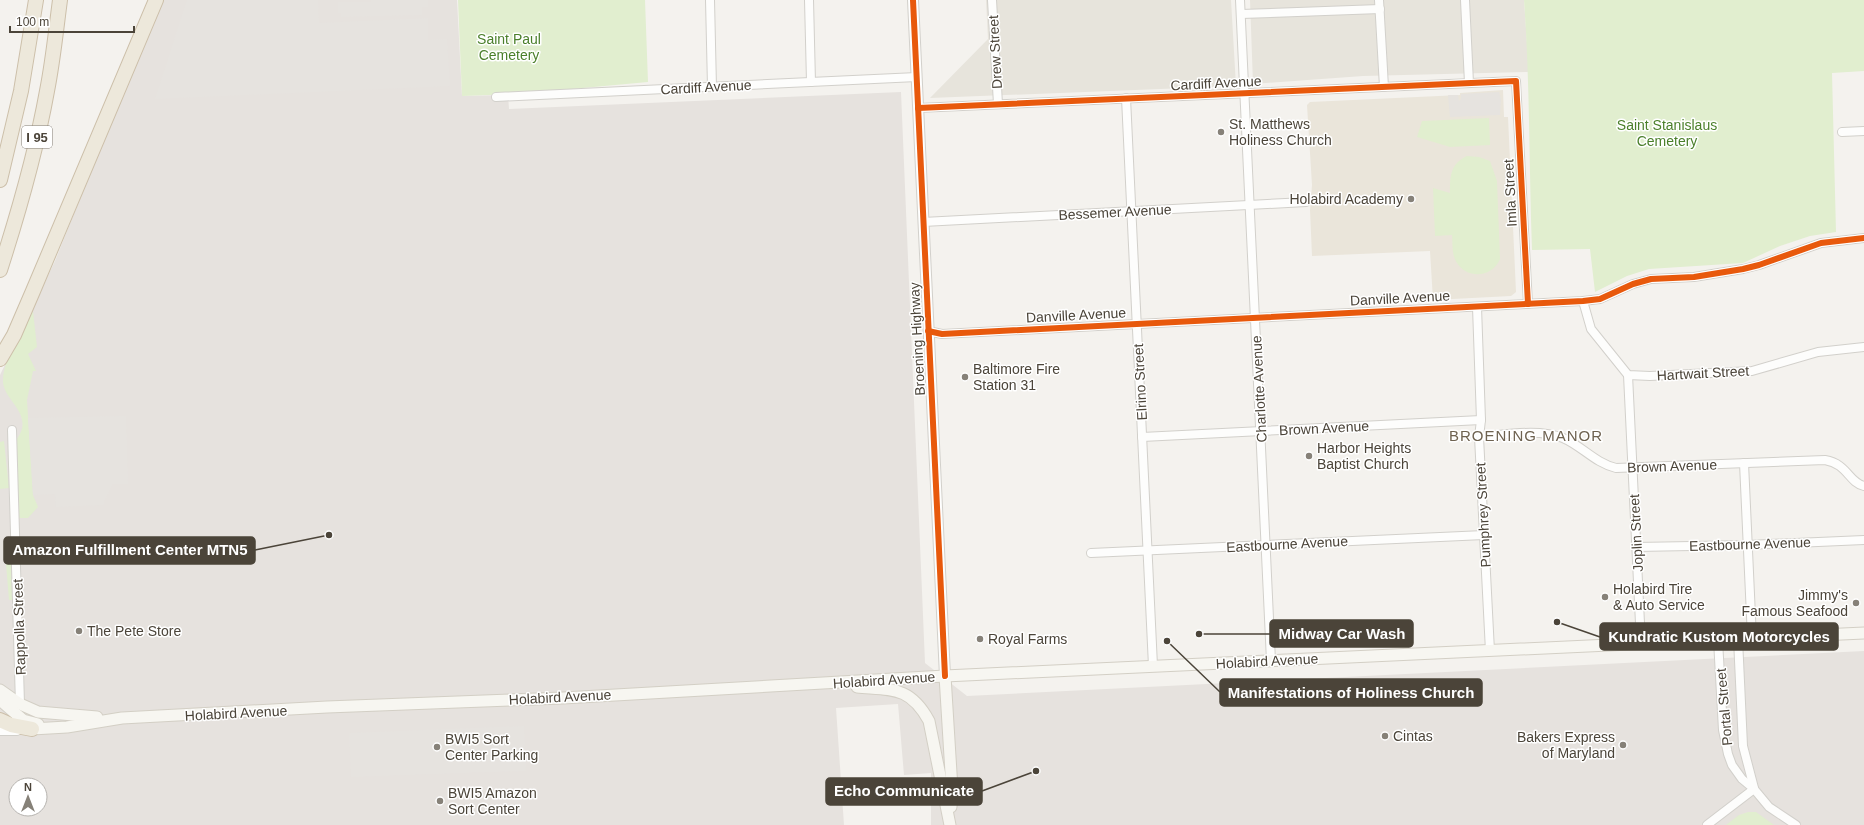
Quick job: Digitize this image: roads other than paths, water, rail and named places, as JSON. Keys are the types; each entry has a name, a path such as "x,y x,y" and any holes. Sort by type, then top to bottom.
{"highway":[{"name":"I 95","path":"0,180 21,91 36,0"},
{"name":"I 95","path":"0,270 16,221 33,155 47,90 60,0"},
{"path":"0,358 14,335 156,0"},
{"path":"0,720 11,725 32,729"}],"main road":[{"name":"Holabird Avenue","path":"32,729 67,727 122,718 945,676 1864,633"},
{"name":"Broening Highway","path":"945,676 952,790 950,825"},
{"path":"826,683 904,693 914,698 921,706 929,721 950,825"},
{"path":"0,690 20,704 38,712 71,716 122,718"},
{"path":"0,700 23,720 32,723 67,727"}],"street":[{"path":"710,0 712,87"},
{"path":"809,0 811,82"},
{"name":"Broening Highway","path":"913,0 945,676"},
{"name":"Drew Street","path":"992,0 998,104"},
{"name":"Charlotte Avenue","path":"1240,0 1271,661"},
{"path":"1379,0 1384,87"},
{"path":"1465,0 1469,84"},
{"path":"1241,14 1380,9"},
{"name":"Cardiff Avenue","path":"496,97 916,77"},
{"name":"Cardiff Avenue","path":"918,108 1516,81"},
{"name":"Imla Street","path":"1516,81 1528,304"},
{"name":"Elrino Street","path":"1126,98 1153,666"},
{"path":"1842,132 1864,131"},
{"name":"Bessemer Avenue","path":"923,222 1306,202"},
{"name":"Danville Avenue","path":"928,331 942,334 1584,301 1600,299 1633,284 1651,279 1694,277 1743,269 1760,265 1821,243 1864,238"},
{"path":"1584,301 1591,329 1628,375"},
{"name":"Pumphrey Street","path":"1477,306 1481,420 1479,437 1490,651"},
{"name":"Hartwait Street","path":"1628,375 1650,376 1752,371 1818,352 1864,347"},
{"name":"Joplin Street","path":"1628,375 1641,644"},
{"name":"Brown Avenue","path":"1142,437 1481,420"},
{"name":"Rappolla Street","path":"12,430 20,704"},
{"name":"Brown Avenue","path":"1479,437 1540,433 1554,435 1564,438 1596,460 1609,466 1632,468 1825,460 1841,465 1856,482 1864,486"},
{"path":"1744,463 1752,638"},
{"name":"Eastbourne Avenue","path":"1090,554 1484,535"},
{"name":"Eastbourne Avenue","path":"1636,547 1747,545 1864,540"},
{"name":"Portal Street","path":"1738,639 1743,746 1754,789"},
{"name":"Portal Street","path":"1718,640 1723,730 1726,748 1732,765 1742,779 1754,789 1769,807 1796,825"},
{"name":"Holabird Avenue","path":"0,731 32,729"},
{"path":"1707,825 1754,789"}],"place":[{"name":"St. Matthews Holiness Church","path":"1221,132"},
{"name":"Holabird Academy","path":"1411,199"},
{"name":"Baltimore Fire Station 31","path":"965,377"},
{"name":"Harbor Heights Baptist Church","path":"1309,456"},
{"name":"Amazon Fulfillment Center MTN5","path":"329,535"},
{"name":"Holabird Tire & Auto Service","path":"1605,597"},
{"name":"Jimmy's Famous Seafood","path":"1856,603"},
{"name":"Kundratic Kustom Motorcycles","path":"1557,622"},
{"name":"The Pete Store","path":"79,631"},
{"name":"Midway Car Wash","path":"1199,634"},
{"name":"Royal Farms","path":"980,639"},
{"name":"Manifestations of Holiness Church","path":"1167,641"},
{"name":"Cintas","path":"1385,736"},
{"name":"Bakers Express of Maryland","path":"1623,745"},
{"name":"BWI5 Sort Center Parking","path":"437,747"},
{"name":"Echo Communicate","path":"1036,771"},
{"name":"BWI5 Amazon Sort Center","path":"440,801"}],"district":[{"name":"BROENING MANOR","path":"1526,436"}],"park label":[{"name":"Saint Paul Cemetery","path":"509,48"},
{"name":"Saint Stanislaus Cemetery","path":"1667,134"}]}
